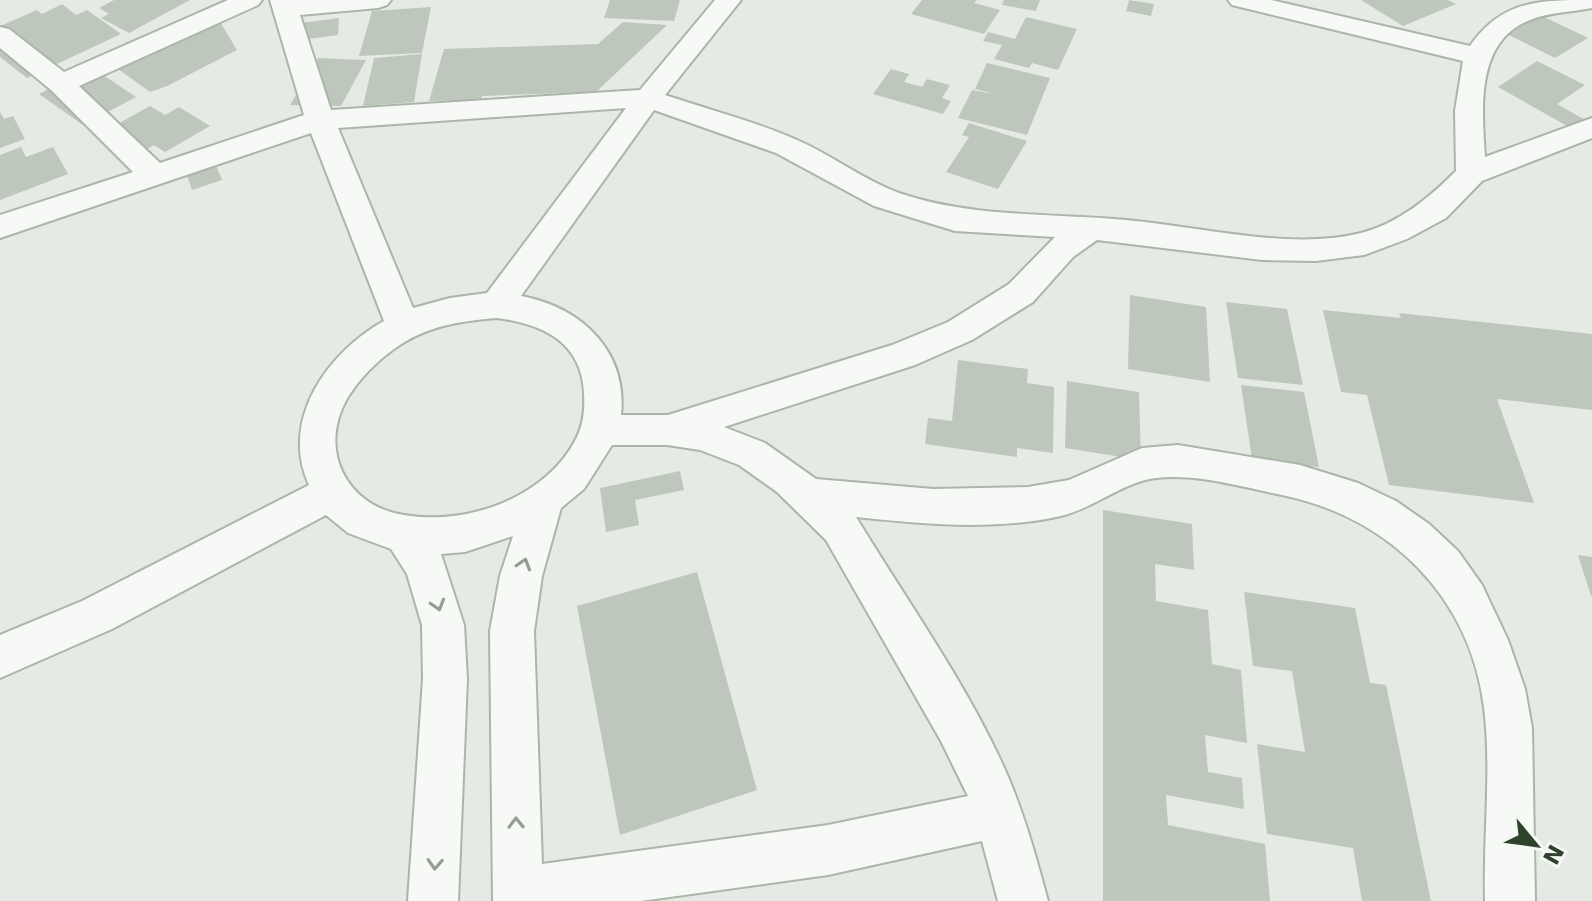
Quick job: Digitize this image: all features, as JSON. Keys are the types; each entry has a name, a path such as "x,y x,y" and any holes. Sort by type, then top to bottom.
{"street":[{"path":"61,84 249,0"},
{"path":"378,0 285,4 320,120 403,326"},
{"path":"497,305 555,220 646,98 728,0"},
{"path":"1241,0 1478,57"},
{"path":"1326,0 1360,30"},
{"path":"1471,174 1471,82 1478,57 1491,31 1510,18 1540,9 1589,1"},
{"path":"0,35 61,84 153,174"},
{"path":"0,227 320,120 646,98 786,146 852,183 917,211 955,220 1094,228 1262,248 1316,249 1364,244 1435,210 1471,174 1592,127"},
{"path":"667,430 903,355 960,331 1021,293 1062,249 1094,228"},
{"path":"497,305 538,312 572,330 596,357 606,392 599,430 579,468 544,500 501,524 453,536 405,536 360,520 330,493 316,458 318,420 336,383 365,351 403,326 449,309 497,305"},
{"path":"599,430 667,430 702,435 752,454 791,480 840,527 957,725 999,813 1023,901"},
{"path":"806,495 920,508 988,508 1062,498 1088,490 1135,465 1159,461 1301,480 1365,502 1395,519 1430,549 1470,602 1503,690 1509,731 1510,901"},
{"path":"0,657 97,615 330,493"},
{"path":"544,500 521,576 512,631 518,897 828,850 999,813"},
{"path":"405,536 426,567 443,625 445,679 433,901"}],"building":[{"path":"114,0 190,0 129,33 101,18 109,14 99,8"},
{"path":"610,0 680,0 674,21 604,18"},
{"path":"922,0 977,0 974,3 1000,10 984,34 911,14"},
{"path":"1004,0 1040,0 1036,11 1002,5"},
{"path":"1129,0 1154,4 1151,16 1126,11"},
{"path":"1361,0 1448,0 1456,4 1403,26"},
{"path":"62,4 76,15 87,10 121,34 27,78 0,57 0,26 37,10 42,14"},
{"path":"431,7 422,53 359,56 372,11"},
{"path":"214,12 237,50 167,86 150,92 107,61"},
{"path":"1540,15 1588,38 1555,58 1507,34"},
{"path":"1026,17 1077,29 1058,70 1032,63 1029,68 994,59 1002,45 983,41 988,32 1015,39"},
{"path":"339,18 338,35 285,42 286,25"},
{"path":"623,22 667,25 596,92 429,101 444,49 598,44"},
{"path":"422,54 414,102 363,106 374,58"},
{"path":"318,58 366,60 341,106 290,105"},
{"path":"1537,61 1585,85 1557,104 1592,124 1592,140 1498,87"},
{"path":"987,63 1050,78 1027,135 958,118 972,90 995,94 975,89"},
{"path":"91,67 136,97 83,125 39,94"},
{"path":"891,69 909,74 904,82 922,87 927,79 950,85 942,98 951,101 943,114 873,94"},
{"path":"150,106 165,115 179,107 210,126 165,152 154,145 134,157 96,136"},
{"path":"0,112 4,119 13,116 25,139 0,148"},
{"path":"969,123 1027,141 998,189 946,172 969,137 962,135"},
{"path":"21,147 26,157 53,147 68,174 0,200 0,155"},
{"path":"216,165 222,180 192,190 187,175"},
{"path":"1130,295 1206,307 1210,382 1128,369"},
{"path":"1226,302 1287,309 1303,385 1238,378"},
{"path":"1323,310 1401,318 1399,313 1592,334 1592,410 1497,399 1534,503 1389,485 1367,395 1341,392"},
{"path":"958,360 1028,369 1027,383 1054,387 1053,453 1017,448 1017,457 925,444 928,418 952,421"},
{"path":"1067,381 1139,392 1141,460 1065,448"},
{"path":"1241,385 1304,392 1319,467 1252,459"},
{"path":"680,471 684,490 635,500 639,525 606,532 600,488"},
{"path":"1103,510 1192,524 1194,570 1155,564 1156,601 1208,610 1212,664 1241,670 1247,743 1205,735 1208,772 1242,778 1244,809 1166,795 1168,825 1265,844 1270,901 1103,901"},
{"path":"1578,555 1592,557 1592,596 1591,596"},
{"path":"697,572 757,790 620,835 577,606"},
{"path":"1244,592 1355,608 1370,683 1386,685 1431,901 1362,901 1353,848 1267,834 1257,744 1305,752 1292,671 1253,666"}]}
